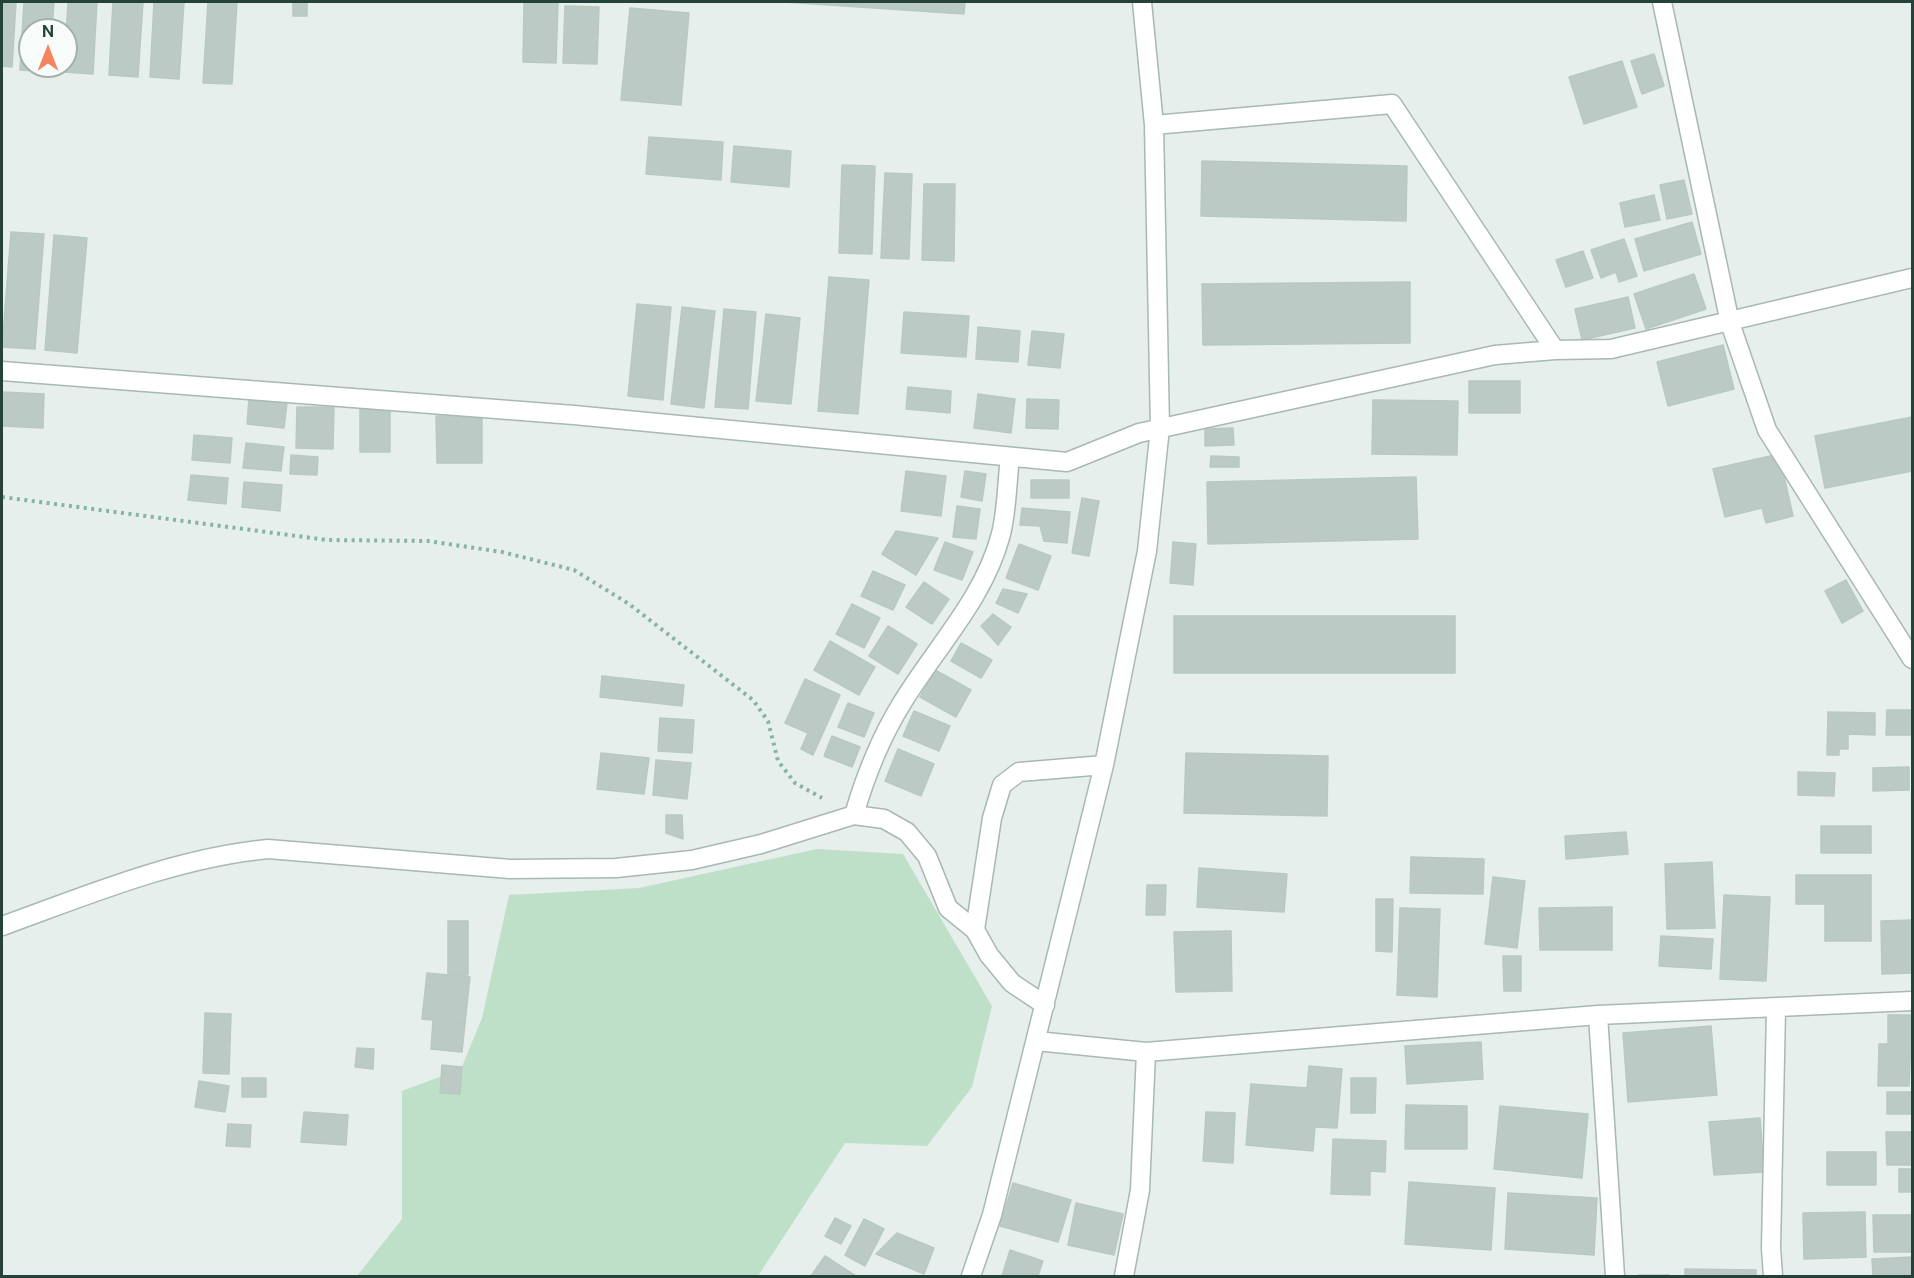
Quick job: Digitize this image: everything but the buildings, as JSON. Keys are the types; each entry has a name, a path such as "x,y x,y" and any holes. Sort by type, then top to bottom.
{"street":[{"path":"971,1276 992,1215 1104,765 1147,551 1160,428 1154,125 1142,2"},
{"path":"1662,2 1730,323 1767,430 1912,658"},
{"path":"1154,125 1392,104 1555,350"},
{"path":"2,371 574,415 1067,462 1139,433 1495,355 1555,350 1611,349 1730,323 1912,278"},
{"path":"854,815 864,781 901,704 974,598 988,567 1001,534 1010,457"},
{"path":"975,930 992,818 1002,784 1019,772 1104,765"},
{"path":"2,926 144,875 233,853 268,849 510,869 616,868 692,860 761,844 854,815 884,819 907,832 927,856 948,908 975,930 989,955 1012,983 1045,1005"},
{"path":"1036,1041 1146,1052 1598,1015 1776,1009 1912,1001"},
{"path":"1773,1276 1771,1248 1776,1009"},
{"path":"1598,1015 1615,1276"},
{"path":"1125,1276 1140,1190 1146,1052"}],"path":[{"path":"2,497 327,540 428,540 502,552 574,570 629,604 753,700 768,721 778,761 795,783 854,815"}],"green space":[{"path":"817,849 903,854 992,1006 972,1087 927,1146 845,1143 758,1276 357,1276 402,1219 402,1091 461,1069 482,1018 509,895 639,888"}]}
